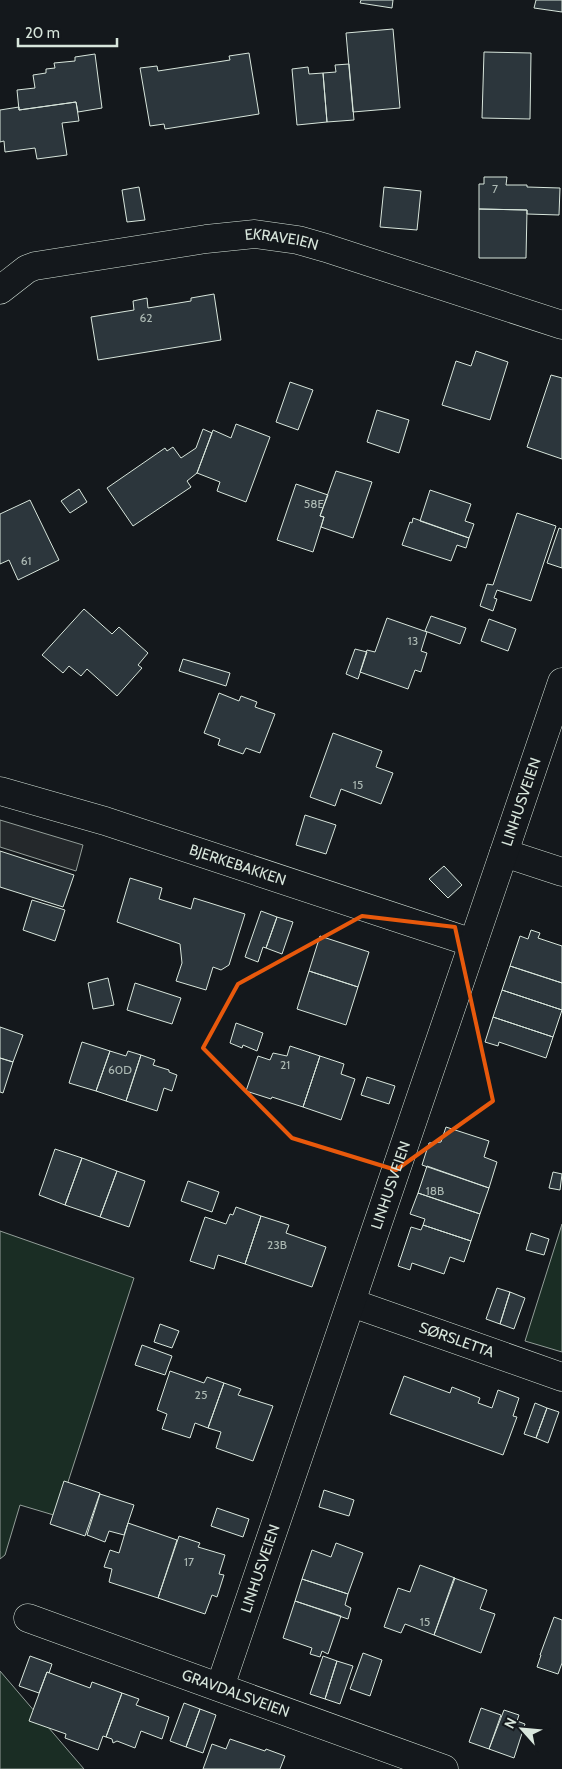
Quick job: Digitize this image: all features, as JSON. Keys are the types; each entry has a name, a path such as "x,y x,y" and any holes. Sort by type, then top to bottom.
{"street":[{"name":"EKRAVEIEN","path":"0,290 27,269 35,266 206,239 255,234 298,240 326,248 562,325"},
{"name":"LINHUSVEIEN","path":"220,1688 562,682"},
{"name":"BJERKEBAKKEN","path":"0,791 105,821 473,943"},
{"path":"504,853 562,872"},
{"name":"SØRSLETTA","path":"352,1303 562,1377"},
{"name":"GRAVDALSVEIEN","path":"28,1618 444,1769"}],"highlighted area":[{"path":"362,916 455,927 493,1101 396,1170 292,1138 203,1048 238,984"}],"green space":[{"path":"562,1224 562,1352 525,1341"},
{"path":"0,1231 134,1278 57,1516 20,1505 5,1555 0,1559"},
{"path":"0,1671 84,1769 0,1769"}],"shaded area":[{"path":"0,820 83,845 76,871 0,847"}],"building":[{"path":"361,0 393,0 392,8 360,3"},
{"path":"536,0 562,0 562,12 534,8"},
{"path":"393,29 400,108 353,112 346,33"},
{"path":"484,52 531,53 530,119 482,118"},
{"path":"249,53 259,114 165,129 164,124 150,126 140,68 157,66 158,71 230,60 229,56"},
{"path":"95,54 102,108 78,112 76,102 19,110 17,90 35,88 33,75 46,73 46,69 55,68 54,63 75,61 75,57"},
{"path":"349,64 354,120 327,122 323,73 336,72 335,65"},
{"path":"308,67 309,74 323,73 327,122 297,125 292,69"},
{"path":"76,102 79,121 62,123 67,155 37,159 35,148 5,152 4,141 0,142 0,110 19,107 19,110"},
{"path":"484,177 507,177 506,185 560,188 559,215 527,214 527,210 479,209 479,184 484,184"},
{"path":"139,187 145,220 127,222 122,190"},
{"path":"384,187 421,191 417,230 380,227"},
{"path":"479,209 527,210 526,258 479,258"},
{"path":"214,294 221,340 98,360 91,317 134,310 133,301 147,298 148,308 191,301 191,298"},
{"path":"476,351 508,362 490,420 442,405 456,361 471,366"},
{"path":"551,375 562,378 562,459 527,447"},
{"path":"290,382 313,390 298,430 276,422"},
{"path":"377,410 409,420 399,453 367,442"},
{"path":"236,424 270,437 246,502 217,491 220,482 197,473 213,430 231,438"},
{"path":"203,429 212,433 197,473 187,481 191,487 133,526 107,488 165,448 167,451 173,447 181,458 196,448"},
{"path":"336,471 372,482 353,538 321,527 324,517 320,516"},
{"path":"296,484 328,495 320,516 324,517 313,552 277,540"},
{"path":"79,489 87,502 70,513 61,501"},
{"path":"430,490 471,504 465,521 474,524 469,538 420,521"},
{"path":"30,500 59,560 18,580 9,560 0,564 0,514"},
{"path":"517,513 556,526 531,601 497,590 494,598 497,599 493,611 480,606 487,584 493,585"},
{"path":"413,518 469,538 466,548 457,545 451,561 402,545"},
{"path":"559,528 562,529 562,568 547,563"},
{"path":"84,609 112,634 119,627 148,653 138,665 142,668 117,696 87,669 81,676 69,666 63,673 42,655"},
{"path":"431,616 466,628 460,644 425,631"},
{"path":"387,618 427,632 421,651 427,653 421,672 415,670 408,689 360,672 367,650 375,652"},
{"path":"489,619 516,629 508,651 481,641"},
{"path":"355,649 367,652 358,679 346,674"},
{"path":"183,659 230,673 226,686 179,671"},
{"path":"219,693 239,701 241,696 257,702 255,707 275,714 260,753 246,748 243,754 218,745 220,739 204,733"},
{"path":"333,733 382,751 376,767 393,773 381,804 341,789 335,806 310,797"},
{"path":"305,815 336,825 326,854 296,845"},
{"path":"0,851 74,875 63,907 0,887"},
{"path":"444,866 462,885 448,898 429,879"},
{"path":"130,878 162,888 159,899 191,909 194,898 245,914 229,965 221,970 213,967 206,990 176,981 182,963 180,944 117,922"},
{"path":"32,900 65,910 55,941 23,930"},
{"path":"261,911 277,917 266,948 263,947 258,962 245,957"},
{"path":"277,917 293,922 282,954 266,948"},
{"path":"531,930 540,933 538,938 562,946 562,983 510,966 520,936 528,939"},
{"path":"320,936 369,952 358,987 309,971"},
{"path":"510,966 562,983 562,1010 502,990"},
{"path":"309,971 358,987 346,1025 297,1009"},
{"path":"108,978 114,1005 93,1009 88,983"},
{"path":"135,983 181,998 172,1024 127,1010"},
{"path":"502,990 562,1010 553,1037 493,1017"},
{"path":"493,1017 553,1037 546,1058 499,1042 498,1046 485,1042"},
{"path":"236,1023 263,1033 257,1051 243,1045 242,1048 230,1043"},
{"path":"0,1027 23,1035 13,1062 0,1058"},
{"path":"82,1042 110,1051 96,1091 69,1083"},
{"path":"290,1046 320,1056 303,1107 246,1091 258,1056 270,1060 273,1053 287,1056"},
{"path":"110,1051 126,1056 128,1051 141,1055 126,1101 96,1091"},
{"path":"141,1055 155,1060 153,1065 169,1070 169,1072 177,1075 172,1091 164,1088 157,1111 126,1101"},
{"path":"320,1056 344,1064 341,1074 355,1079 341,1120 303,1107"},
{"path":"0,1058 13,1062 3,1093 0,1092"},
{"path":"367,1077 395,1086 389,1104 361,1095"},
{"path":"446,1127 489,1141 484,1157 497,1162 489,1188 422,1165 429,1143 441,1142"},
{"path":"55,1149 82,1158 65,1205 39,1195"},
{"path":"82,1158 117,1171 100,1217 65,1205"},
{"path":"427,1166 489,1188 480,1214 418,1193"},
{"path":"117,1171 145,1181 129,1227 100,1217"},
{"path":"553,1172 562,1174 560,1190 549,1188"},
{"path":"188,1181 219,1192 212,1212 181,1201"},
{"path":"418,1193 480,1214 471,1241 423,1225 425,1219 410,1214"},
{"path":"236,1207 261,1216 245,1264 218,1255 214,1269 190,1261 205,1217 226,1224 230,1214 233,1215"},
{"path":"261,1216 289,1225 286,1233 326,1247 312,1287 245,1264"},
{"path":"423,1225 471,1241 464,1262 450,1257 444,1274 412,1263 410,1270 398,1266 411,1227 421,1230"},
{"path":"531,1233 549,1239 544,1255 526,1250"},
{"path":"497,1288 510,1292 500,1324 486,1319"},
{"path":"510,1292 525,1298 514,1329 500,1324"},
{"path":"160,1324 179,1331 172,1348 154,1342"},
{"path":"142,1345 172,1356 165,1375 135,1365"},
{"path":"170,1371 204,1383 207,1377 224,1383 208,1428 195,1423 190,1438 162,1429 167,1414 157,1410"},
{"path":"404,1376 450,1393 452,1387 480,1398 478,1403 492,1408 498,1390 519,1398 513,1416 517,1417 503,1455 390,1414"},
{"path":"224,1383 241,1389 238,1395 273,1406 253,1461 216,1448 221,1432 208,1428"},
{"path":"535,1403 547,1408 536,1438 524,1434"},
{"path":"547,1408 559,1412 548,1443 536,1438"},
{"path":"64,1481 100,1493 85,1536 50,1524"},
{"path":"324,1490 354,1500 349,1516 319,1507"},
{"path":"100,1494 134,1505 124,1535 109,1531 105,1542 87,1535"},
{"path":"217,1508 249,1519 243,1537 211,1526"},
{"path":"128,1523 177,1540 158,1598 109,1582 112,1569 104,1567 110,1550 119,1553"},
{"path":"179,1536 200,1543 198,1547 225,1555 219,1574 224,1575 217,1597 212,1595 205,1614 158,1598"},
{"path":"336,1543 363,1553 348,1594 302,1579 312,1550 331,1557"},
{"path":"420,1565 455,1578 434,1635 405,1624 401,1633 384,1627 398,1588 410,1592"},
{"path":"454,1578 487,1590 480,1609 495,1614 481,1653 434,1635"},
{"path":"302,1579 348,1594 345,1605 351,1608 348,1619 295,1601"},
{"path":"295,1601 341,1616 328,1654 322,1651 320,1657 310,1654 312,1648 283,1638"},
{"path":"554,1617 562,1620 562,1663 558,1674 537,1667"},
{"path":"363,1653 382,1660 370,1696 350,1689"},
{"path":"30,1656 52,1664 39,1693 19,1686"},
{"path":"323,1656 337,1661 325,1699 310,1694"},
{"path":"337,1661 353,1666 340,1704 325,1699"},
{"path":"47,1672 90,1688 92,1682 122,1693 106,1737 103,1736 98,1750 65,1738 66,1734 29,1721"},
{"path":"122,1693 139,1699 136,1705 169,1717 162,1739 141,1731 135,1748 117,1741 113,1743 112,1739 106,1737"},
{"path":"184,1703 200,1709 186,1747 170,1741"},
{"path":"481,1708 501,1715 489,1749 469,1742"},
{"path":"200,1709 216,1715 203,1753 186,1747"},
{"path":"504,1710 519,1715 517,1721 525,1724 514,1758 489,1749"},
{"path":"230,1739 285,1756 280,1769 203,1769 212,1744 226,1749"}]}
